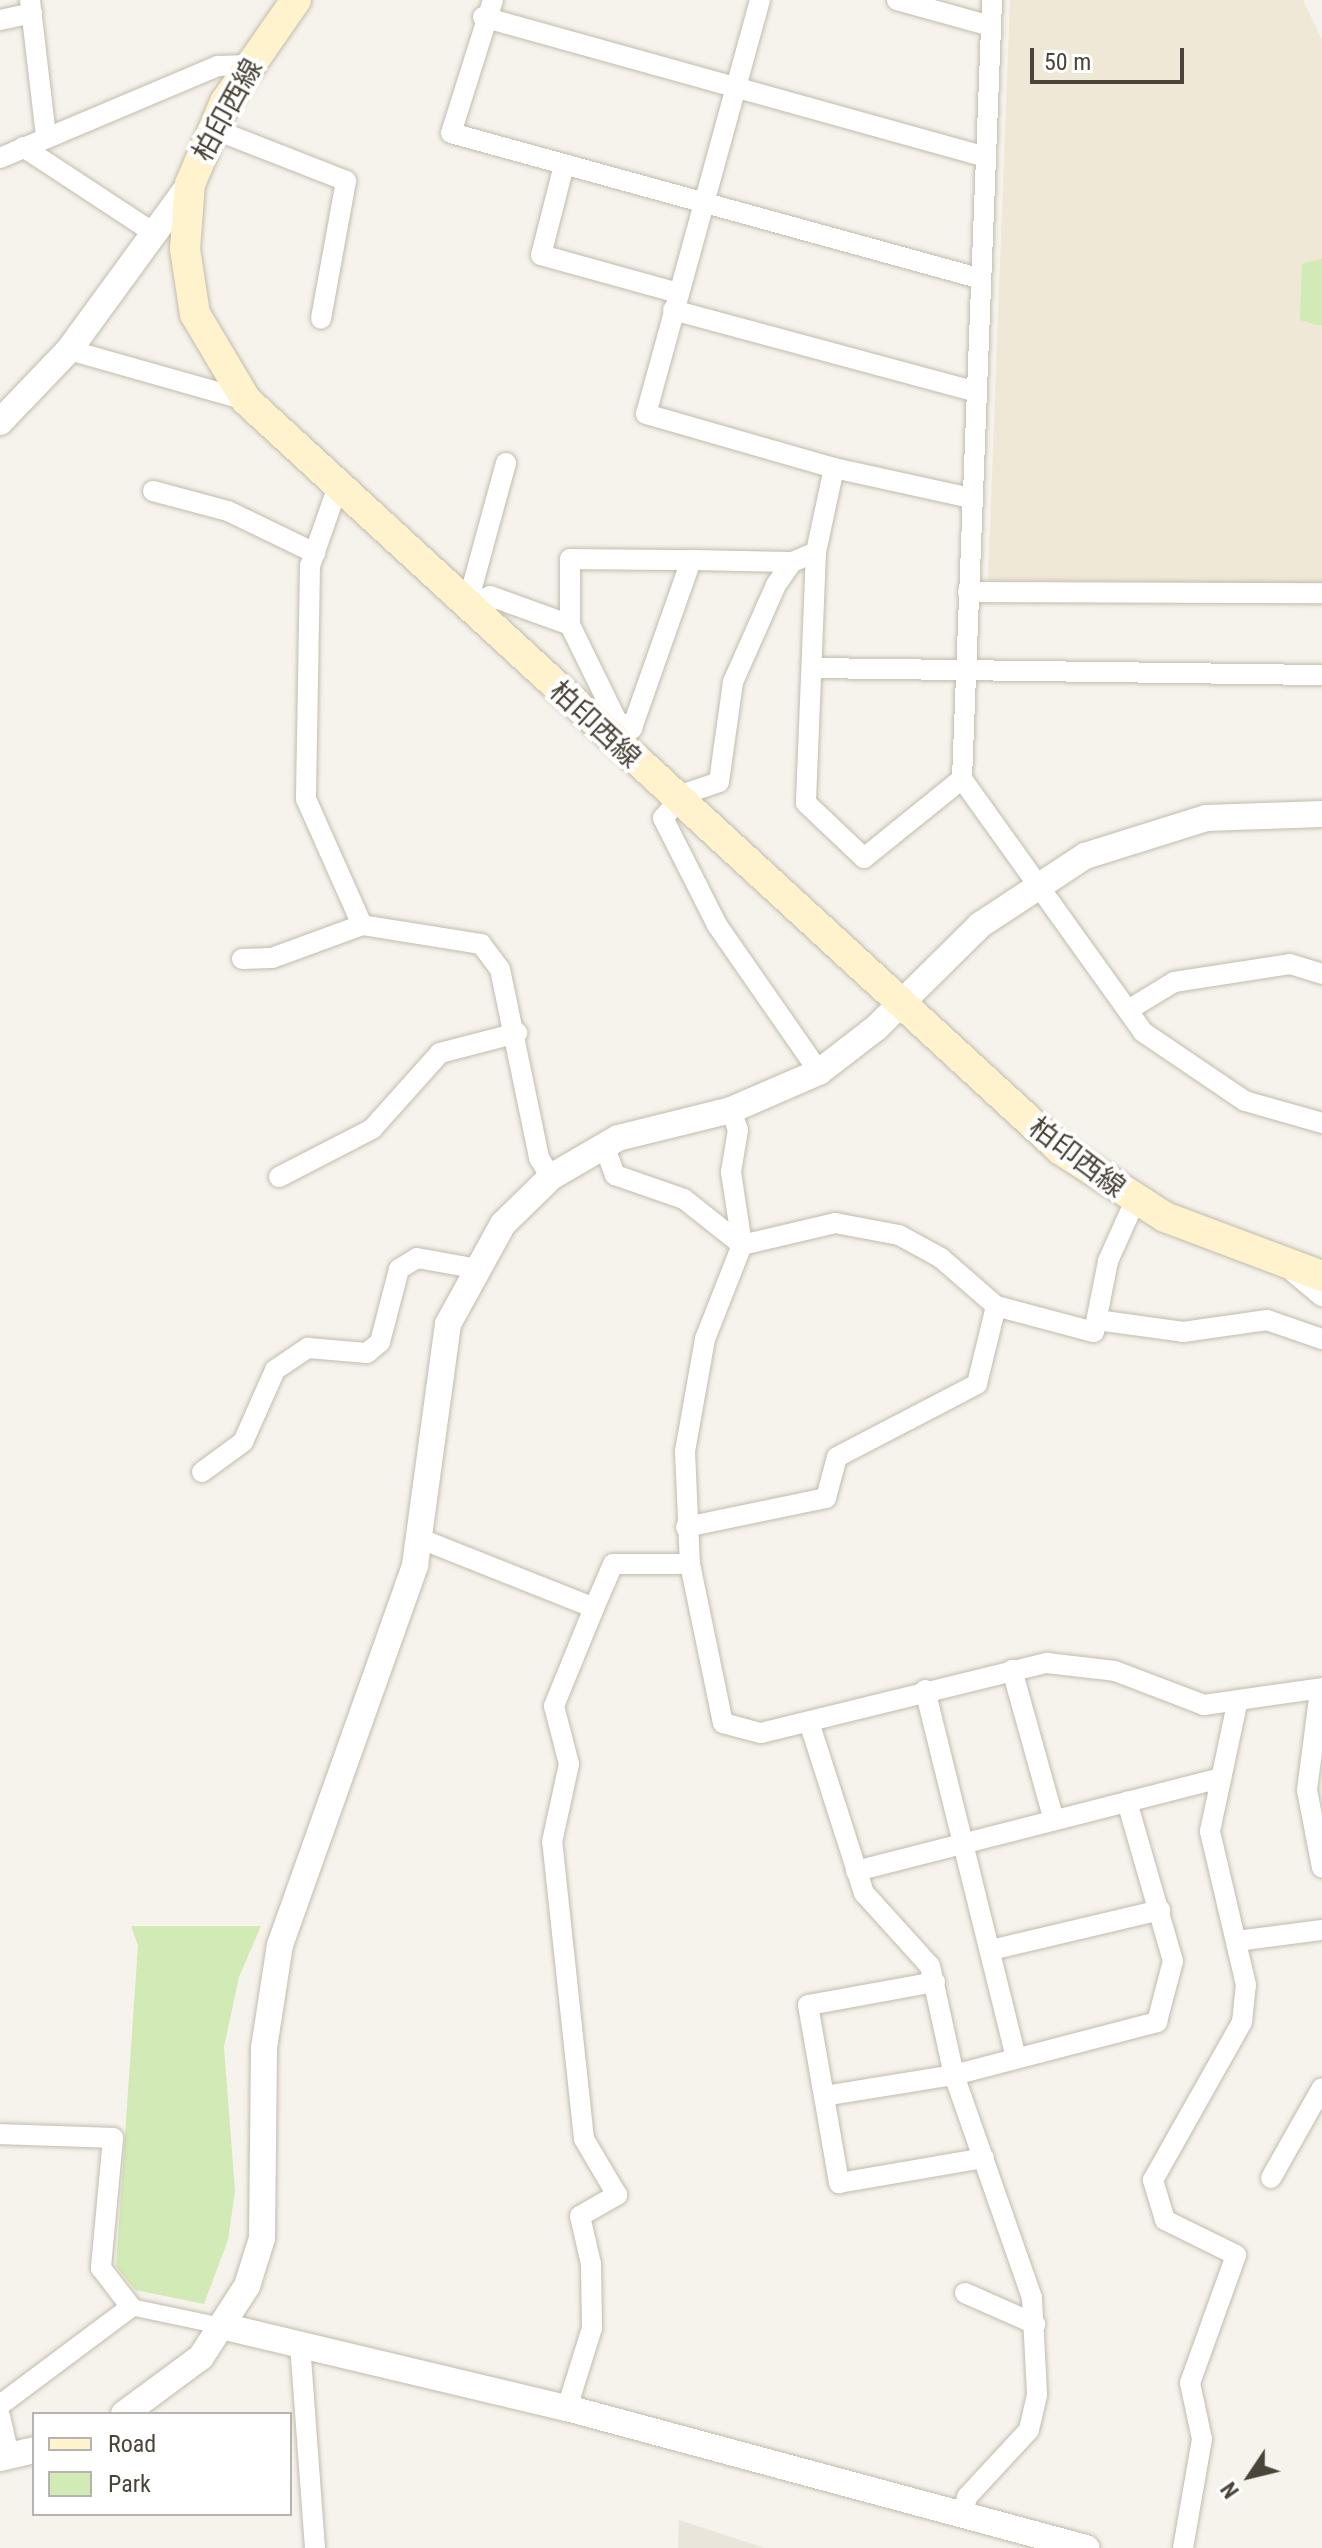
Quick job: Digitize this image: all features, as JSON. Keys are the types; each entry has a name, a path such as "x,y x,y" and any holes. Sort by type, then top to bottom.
{"main road":[{"name":"柏印西線","path":"296,0 211,128 190,184 185,249 195,314 246,400 467,606 624,736 678,801 1061,1150 1135,1201 1322,1276"}],"street":[{"path":"760,0 646,414 834,468 971,498"},
{"path":"897,0 990,26"},
{"path":"992,0 973,391 962,779 1143,1032 1245,1101 1322,1123"},
{"path":"0,20 31,6 46,136"},
{"path":"978,278 451,133 488,9 735,87 986,157"},
{"path":"0,158 218,66 250,65"},
{"path":"211,128 346,181 321,319"},
{"path":"23,147 151,231"},
{"path":"564,165 541,255 676,302 973,391"},
{"path":"0,422 69,350 151,231 190,184"},
{"path":"69,350 246,400"},
{"path":"467,606 506,463"},
{"path":"834,468 816,552 806,803 864,858 962,779"},
{"path":"338,486 315,553 306,799 362,925"},
{"path":"153,491 228,511 315,553"},
{"path":"624,736 570,625 570,559 792,562 816,552"},
{"path":"624,736 691,560"},
{"path":"792,562 733,682 719,782 678,801 663,818 717,925 819,1072"},
{"path":"968,592 1322,593"},
{"path":"467,606 490,596 570,625"},
{"path":"812,668 1322,675"},
{"path":"127,2412 164,2389 226,2327 262,2238 264,2048 280,1945 421,1539 433,1392 448,1324 473,1268 503,1224 551,1177 604,1145 731,1110 819,1072 899,1004 980,925 1038,882 1085,856 1173,825 1322,814"},
{"path":"242,959 272,958 362,925 481,944 500,969 517,1033 539,1158 551,1177"},
{"path":"1128,1010 1174,982 1290,964 1322,974"},
{"path":"279,1177 372,1129 440,1053 517,1033"},
{"path":"731,1110 738,1130 731,1172 742,1245 694,1385 686,1527 690,1564 723,1723 745,1734 809,1722 925,1690 1047,1663 1115,1671 1187,1702 1237,1704 1256,1694 1321,1690 1307,1790 1322,1868"},
{"path":"604,1145 615,1175 684,1199 742,1245"},
{"path":"742,1245 835,1223 899,1235 941,1258 996,1306 1094,1332 1108,1261 1135,1201"},
{"path":"202,1472 243,1442 275,1370 308,1348 367,1353 380,1342 399,1269 417,1258 473,1268"},
{"path":"1281,1262 1322,1296"},
{"path":"686,1527 826,1498 837,1457 977,1384 996,1306"},
{"path":"1097,1320 1183,1332 1267,1320 1322,1339"},
{"path":"421,1539 594,1608"},
{"path":"567,2408 592,2328 591,2264 580,2216 617,2195 584,2139 552,1842 569,1764 554,1706 613,1564 690,1564"},
{"path":"1012,1670 1054,1820"},
{"path":"925,1690 1016,2058"},
{"path":"1183,2548 1202,2439 1190,2383 1236,2255 1165,2220 1153,2180 1242,2022 1246,1985 1210,1831 1237,1704"},
{"path":"809,1722 864,1893 930,1966 954,2075 984,2158 1035,2324 1037,2395 1029,2430 967,2497 963,2514"},
{"path":"856,1871 961,1839 1054,1820 1221,1778"},
{"path":"824,2096 954,2075 1164,2015 1173,1961 1127,1802"},
{"path":"991,1950 1160,1910"},
{"path":"1237,1941 1322,1930"},
{"path":"935,1982 808,2005 839,2183 984,2158"},
{"path":"1271,2178 1322,2088"},
{"path":"0,2134 113,2138 101,2268 131,2307 567,2408 1086,2548"},
{"path":"965,2293 1035,2324"},
{"path":"0,2405 131,2307"},
{"path":"300,2344 315,2548"},
{"path":"0,2416 14,2455"}],"shaded area":[{"path":"1010,0 1303,0 1322,40 1322,583 988,580"},
{"path":"679,2520 765,2548 678,2548"}],"green space":[{"path":"1322,259 1322,325 1317,325 1300,320 1302,264"},
{"path":"131,1926 261,1926 239,1977 224,2047 235,2191 228,2240 204,2304 135,2290 116,2266 138,1945"}]}
